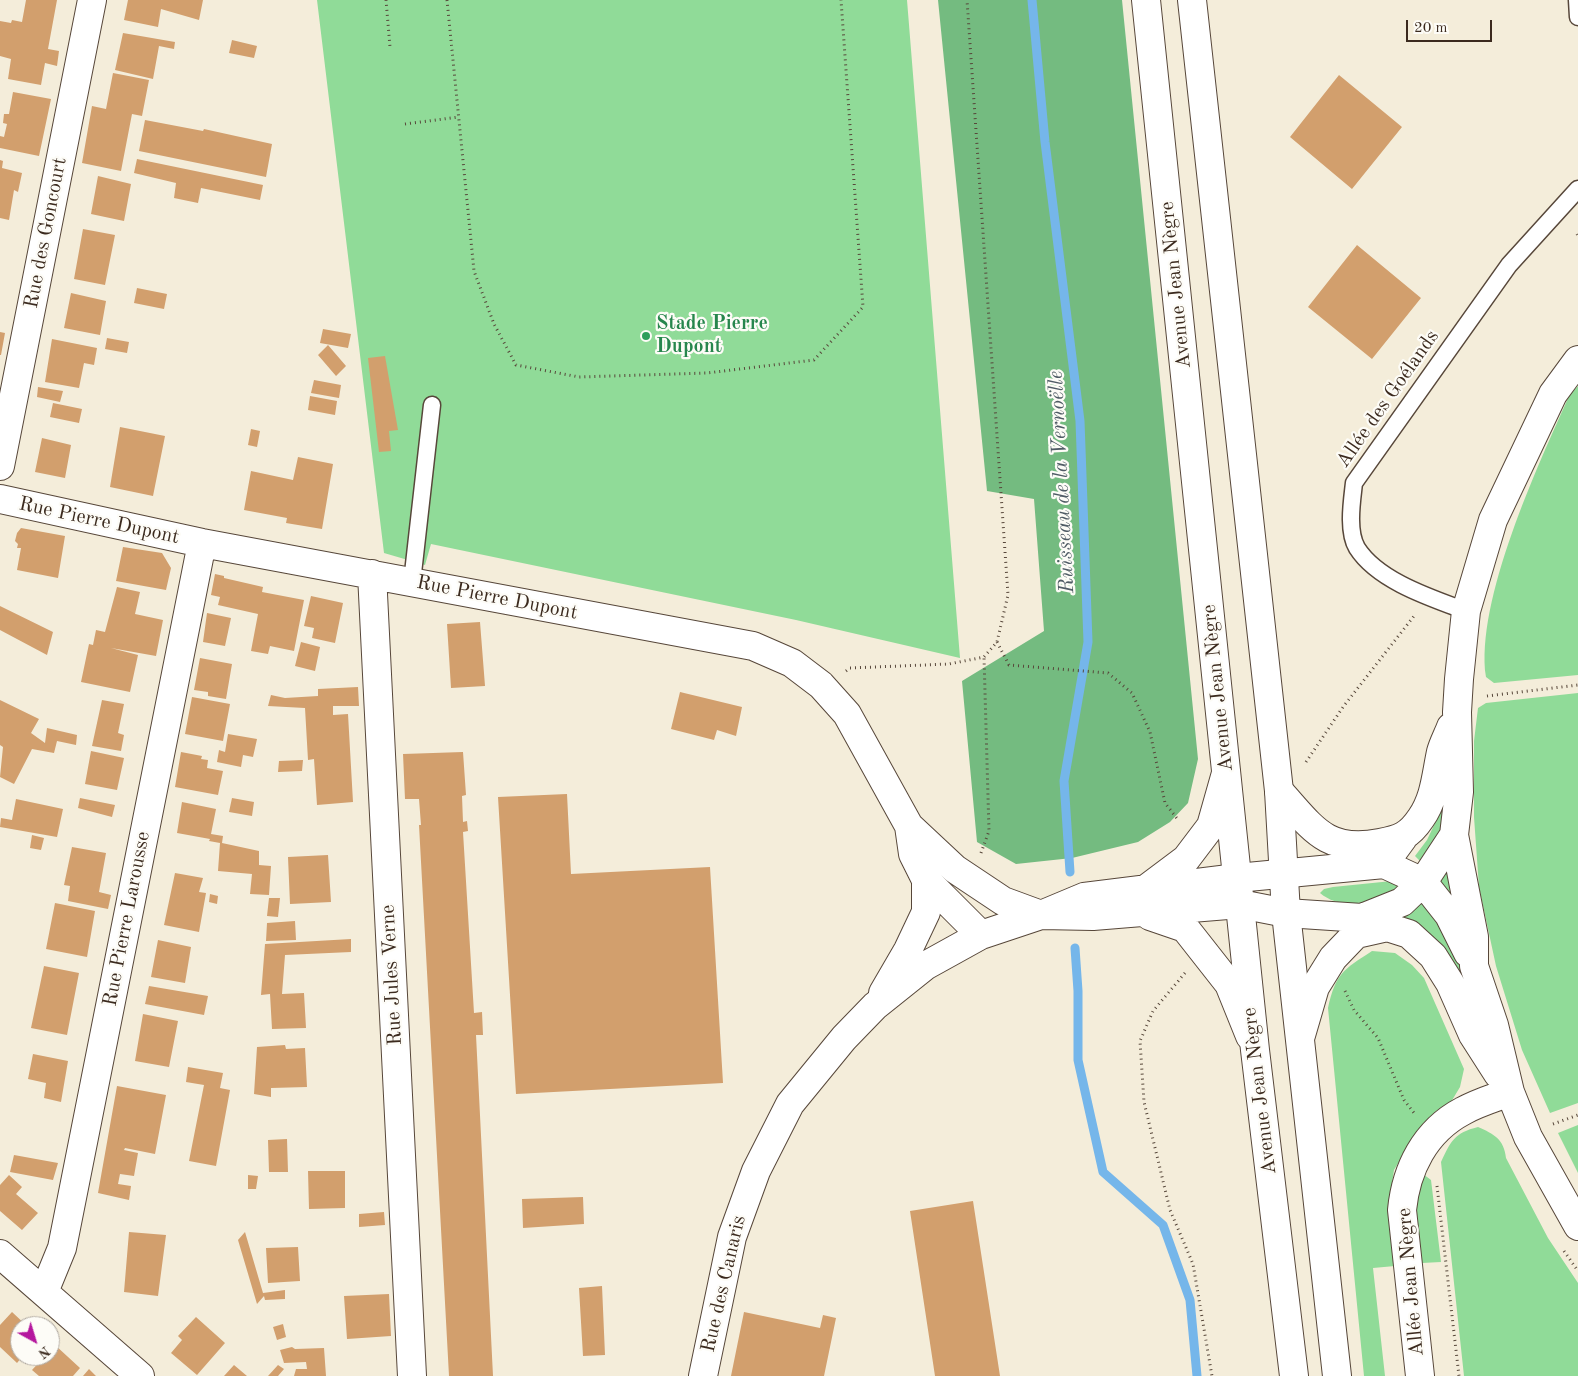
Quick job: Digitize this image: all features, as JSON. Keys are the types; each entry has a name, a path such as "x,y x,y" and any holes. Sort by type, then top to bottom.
{"street":[{"name":"Rue des Goncourt","path":"0,466 92,0"},
{"name":"Avenue Jean Nègre","path":"1146,0 1255,1050 1294,1376"},
{"path":"1192,0 1279,791 1286,913 1301,1034 1337,1376"},
{"path":"1474,966 1474,937 1454,835 1468,704 1466,611 1493,520 1553,394 1578,360"},
{"name":"Rue Pierre Dupont","path":"0,499 202,543 753,646 792,663 821,685 847,714 909,826"},
{"name":"Rue Pierre Larousse","path":"44,1292 62,1248 202,543"},
{"name":"Rue Jules Verne","path":"372,574 412,1376"},
{"path":"1468,704 1442,751 1434,791 1421,818 1384,864 1423,882 1449,915 1474,966 1494,1025 1510,1092 1528,1137 1578,1226"},
{"path":"1226,774 1210,826 1186,858 1141,901 1185,928 1229,984 1255,1050"},
{"path":"1279,791 1318,834 1336,844 1364,846 1403,838"},
{"path":"909,826 914,854 926,880 981,935"},
{"path":"909,826 955,869 1003,901 1041,915"},
{"path":"1301,1034 1315,987 1333,958 1359,926 1402,902 1423,882 1454,835"},
{"name":"Rue des Canaris","path":"703,1376 732,1237 756,1171 790,1104 844,1038 875,1006 925,966 981,935 1041,915 1084,897 1141,901 1239,891 1284,874 1384,864"},
{"path":"875,1006 908,950 926,912 926,880"},
{"path":"1239,891 1286,913 1359,926 1387,927 1409,934 1433,956 1450,983 1473,1035 1510,1092"},
{"name":"Allée Jean Nègre","path":"1420,1376 1402,1210 1408,1178 1427,1141 1442,1126 1462,1111 1510,1092"},
{"path":"0,1254 140,1376"}],"lane":[{"path":"1576,0 1578,17"},
{"name":"Allée des Goélands","path":"1466,611 1422,595 1382,573 1357,547 1350,514 1354,483 1509,265 1578,189"},
{"path":"412,582 432,405"}],"path":[{"path":"386,0 390,47"},
{"path":"447,0 474,271 494,324 516,365 579,377 707,373 814,360 863,307 841,0"},
{"path":"821,685 850,668 949,664 984,657 998,642 1008,596 967,0"},
{"path":"405,124 459,117"},
{"path":"1300,770 1343,707 1414,616"},
{"path":"998,642 1009,664 1108,673 1132,692 1150,732 1165,803 1183,825"},
{"path":"978,861 989,831 984,657"},
{"path":"1468,704 1578,685"},
{"path":"1187,970 1153,1011 1140,1041 1144,1102 1170,1210 1193,1264 1212,1376"},
{"path":"1343,988 1354,1010 1378,1038 1404,1100 1416,1116"},
{"path":"1548,1126 1578,1115"},
{"path":"1436,1177 1459,1376"},
{"path":"1563,1249 1578,1271"}],"green space":[{"name":"Stade Pierre Dupont","path":"317,0 907,0 960,658 796,620 431,544 425,565 384,553"},
{"path":"938,0 1122,0 1198,759 1188,803 1170,822 1138,842 1072,858 1016,864 977,842 962,681 1044,631 1034,499 987,491"},
{"path":"1578,386 1578,675 1494,683 1486,677 1485,646 1490,611 1499,573 1526,495 1542,457 1570,394"},
{"path":"1578,693 1578,1103 1550,1113 1522,1050 1496,966 1479,887 1474,817 1474,741 1478,708 1486,703"},
{"path":"1446,800 1448,806 1437,844 1422,863 1415,856 1427,840"},
{"path":"1453,860 1458,908 1439,882"},
{"path":"1392,881 1402,886 1399,890 1359,903 1339,902 1329,899 1320,893 1324,889 1333,887"},
{"path":"1422,898 1443,927 1451,942 1483,1025 1397,918"},
{"path":"1372,951 1395,953 1412,965 1424,978 1464,1069 1460,1087 1451,1102 1436,1111 1421,1126 1394,1170 1389,1203 1395,1266 1373,1268 1385,1376 1364,1376 1328,1008 1334,987 1342,974 1347,968"},
{"path":"1578,1125 1578,1173 1558,1133"},
{"path":"1478,1127 1497,1138 1503,1146 1506,1158 1548,1238 1578,1283 1578,1376 1464,1376 1441,1162 1458,1135"},
{"path":"1423,1174 1431,1180 1441,1262 1422,1263 1415,1200"}],"building":[{"path":"26,0 57,0 48,49 59,51 57,66 45,63 41,85 8,79 11,59 0,56 0,21 11,23 12,20 22,22"},
{"path":"128,0 203,0 199,20 161,9 158,27 124,20"},
{"path":"123,33 175,42 174,49 159,46 153,79 115,70"},
{"path":"232,40 257,46 254,58 229,53"},
{"path":"113,73 149,80 142,116 132,114 121,171 82,163 92,106 106,109"},
{"path":"1339,75 1402,127 1352,189 1290,137"},
{"path":"13,92 51,99 39,156 0,148 0,136 4,137 7,124 3,123 4,114 9,114"},
{"path":"145,120 203,131 204,129 272,144 266,177 139,151"},
{"path":"137,159 263,185 260,200 201,188 198,203 174,198 176,183 134,173"},
{"path":"0,160 3,161 2,168 22,173 18,192 14,190 9,220 0,218"},
{"path":"98,176 131,184 124,221 91,214"},
{"path":"83,229 115,235 105,285 74,279"},
{"path":"1357,245 1421,298 1372,359 1308,307"},
{"path":"137,288 167,294 164,309 134,303"},
{"path":"71,293 106,301 100,335 64,328"},
{"path":"323,329 351,334 348,348 320,343"},
{"path":"0,332 5,333 1,355 0,355"},
{"path":"107,338 129,342 127,353 105,349"},
{"path":"52,339 97,348 94,365 84,363 79,388 45,382"},
{"path":"328,345 346,366 336,376 318,355"},
{"path":"385,356 398,430 389,431 391,451 379,452 368,358"},
{"path":"314,380 341,385 339,398 311,393"},
{"path":"38,387 63,391 60,402 37,397"},
{"path":"310,396 337,401 335,415 308,410"},
{"path":"53,403 82,409 79,423 50,417"},
{"path":"120,427 165,436 153,496 110,487"},
{"path":"251,429 260,431 257,447 248,445"},
{"path":"42,438 71,445 65,478 35,472"},
{"path":"298,457 333,464 322,529 286,523 287,518 244,510 251,471 293,480"},
{"path":"21,528 65,536 58,578 17,570 21,548 17,548 18,544 15,541 17,533"},
{"path":"123,547 162,553 171,568 166,590 116,581"},
{"path":"215,574 224,576 224,578 263,587 262,592 304,600 294,651 270,646 268,654 251,651 258,614 218,605 220,597 211,595"},
{"path":"117,587 140,592 135,614 163,620 156,656 111,648 138,655 130,692 81,682 89,644 93,645 96,630 105,632"},
{"path":"311,596 343,603 335,643 312,638 314,628 304,626"},
{"path":"0,606 53,632 47,655 0,630"},
{"path":"207,613 231,618 225,646 203,642"},
{"path":"480,622 485,686 451,688 447,624"},
{"path":"301,642 320,647 315,671 295,666"},
{"path":"200,658 232,664 226,699 208,696 208,692 194,690"},
{"path":"358,687 359,706 333,706 333,715 348,714 353,802 317,805 314,759 308,760 305,708 268,706 271,695 285,698 318,696 318,689"},
{"path":"680,692 742,707 736,736 717,730 714,740 671,729"},
{"path":"192,697 230,704 223,741 185,734"},
{"path":"0,700 39,719 31,733 45,743 47,728 77,735 76,745 57,741 54,753 32,749 14,784 0,777 3,747 0,745"},
{"path":"102,700 124,704 118,733 124,735 121,751 92,746"},
{"path":"228,734 257,739 253,757 243,755 241,767 217,762 219,750 225,752"},
{"path":"91,751 124,758 117,790 85,784"},
{"path":"181,752 202,756 201,759 208,760 207,768 223,771 218,795 175,787"},
{"path":"463,752 466,795 462,796 463,822 467,821 468,831 463,832 474,1013 482,1012 483,1035 476,1035 493,1376 449,1376 419,825 421,825 419,799 405,799 403,754"},
{"path":"303,760 302,771 278,772 279,761"},
{"path":"567,794 571,874 710,867 723,1083 516,1094 498,797"},
{"path":"80,798 115,805 112,817 78,808"},
{"path":"232,798 254,802 252,816 229,812"},
{"path":"16,799 63,809 57,837 0,827 1,818 12,820"},
{"path":"182,802 216,809 211,834 223,836 222,843 259,851 259,865 271,866 269,895 250,894 252,874 218,871 220,843 209,841 210,839 177,833"},
{"path":"32,835 44,838 41,850 30,848"},
{"path":"72,847 106,853 99,892 111,895 108,909 68,901 70,886 64,885"},
{"path":"328,855 331,902 290,904 288,857"},
{"path":"175,873 203,878 199,892 206,893 199,932 164,925"},
{"path":"210,894 218,896 217,904 209,902"},
{"path":"269,898 280,898 278,917 267,916"},
{"path":"55,903 95,911 87,957 46,949"},
{"path":"295,921 296,940 266,941 267,923"},
{"path":"351,939 351,952 285,955 282,994 304,993 306,1028 272,1029 270,994 261,995 265,944"},
{"path":"158,940 191,947 185,983 151,977"},
{"path":"44,966 79,973 67,1035 31,1028"},
{"path":"149,986 208,996 204,1015 145,1004"},
{"path":"143,1014 178,1021 169,1067 135,1061"},
{"path":"285,1045 286,1049 305,1048 307,1087 271,1088 271,1097 254,1094 257,1047"},
{"path":"33,1054 68,1061 61,1102 44,1098 46,1083 28,1079"},
{"path":"188,1067 223,1073 220,1088 230,1090 216,1166 189,1161 204,1085 186,1082"},
{"path":"117,1086 166,1095 155,1154 125,1148 124,1150 138,1153 134,1176 120,1174 118,1184 131,1186 129,1200 98,1193"},
{"path":"287,1139 288,1172 269,1172 268,1140"},
{"path":"14,1155 58,1163 53,1180 10,1172"},
{"path":"308,1171 345,1171 345,1208 309,1209"},
{"path":"9,1175 22,1187 16,1194 38,1213 22,1230 0,1211 0,1185"},
{"path":"248,1175 258,1176 256,1189 248,1189"},
{"path":"583,1197 584,1224 523,1228 522,1199"},
{"path":"973,1201 1000,1376 935,1376 910,1211"},
{"path":"384,1212 385,1225 359,1227 359,1214"},
{"path":"129,1232 166,1235 158,1296 124,1292"},
{"path":"245,1232 263,1293 285,1290 285,1299 265,1300 264,1296 257,1304 238,1240"},
{"path":"298,1247 300,1281 268,1283 266,1248"},
{"path":"602,1286 605,1355 583,1356 579,1288"},
{"path":"389,1294 391,1336 347,1339 344,1296"},
{"path":"12,1312 16,1316 10,1316 10,1356 0,1347 0,1325"},
{"path":"744,1312 820,1328 823,1315 836,1318 824,1376 731,1376"},
{"path":"196,1317 225,1343 197,1375 171,1353 182,1340 178,1336"},
{"path":"283,1324 286,1337 277,1340 273,1327"},
{"path":"292,1347 295,1349 324,1348 326,1376 294,1376 296,1369 307,1369 306,1362 284,1363 280,1350"},
{"path":"60,1350 80,1368 73,1376 39,1376 32,1370 36,1366 60,1366"},
{"path":"234,1365 247,1376 224,1376"},
{"path":"278,1365 284,1369 278,1376 268,1376"},
{"path":"89,1369 96,1376 83,1376"}],"waterway":[{"name":"Ruisseau de la Vernoëlle","path":"1032,0 1045,142 1080,421 1088,642 1064,781 1070,872"},
{"name":"Ruisseau de la Vernoëlle","path":"1075,948 1078,991 1078,1060 1103,1172 1163,1225 1190,1300 1197,1376"}],"place":[{"name":"Stade Pierre Dupont","path":"646,336"}]}
